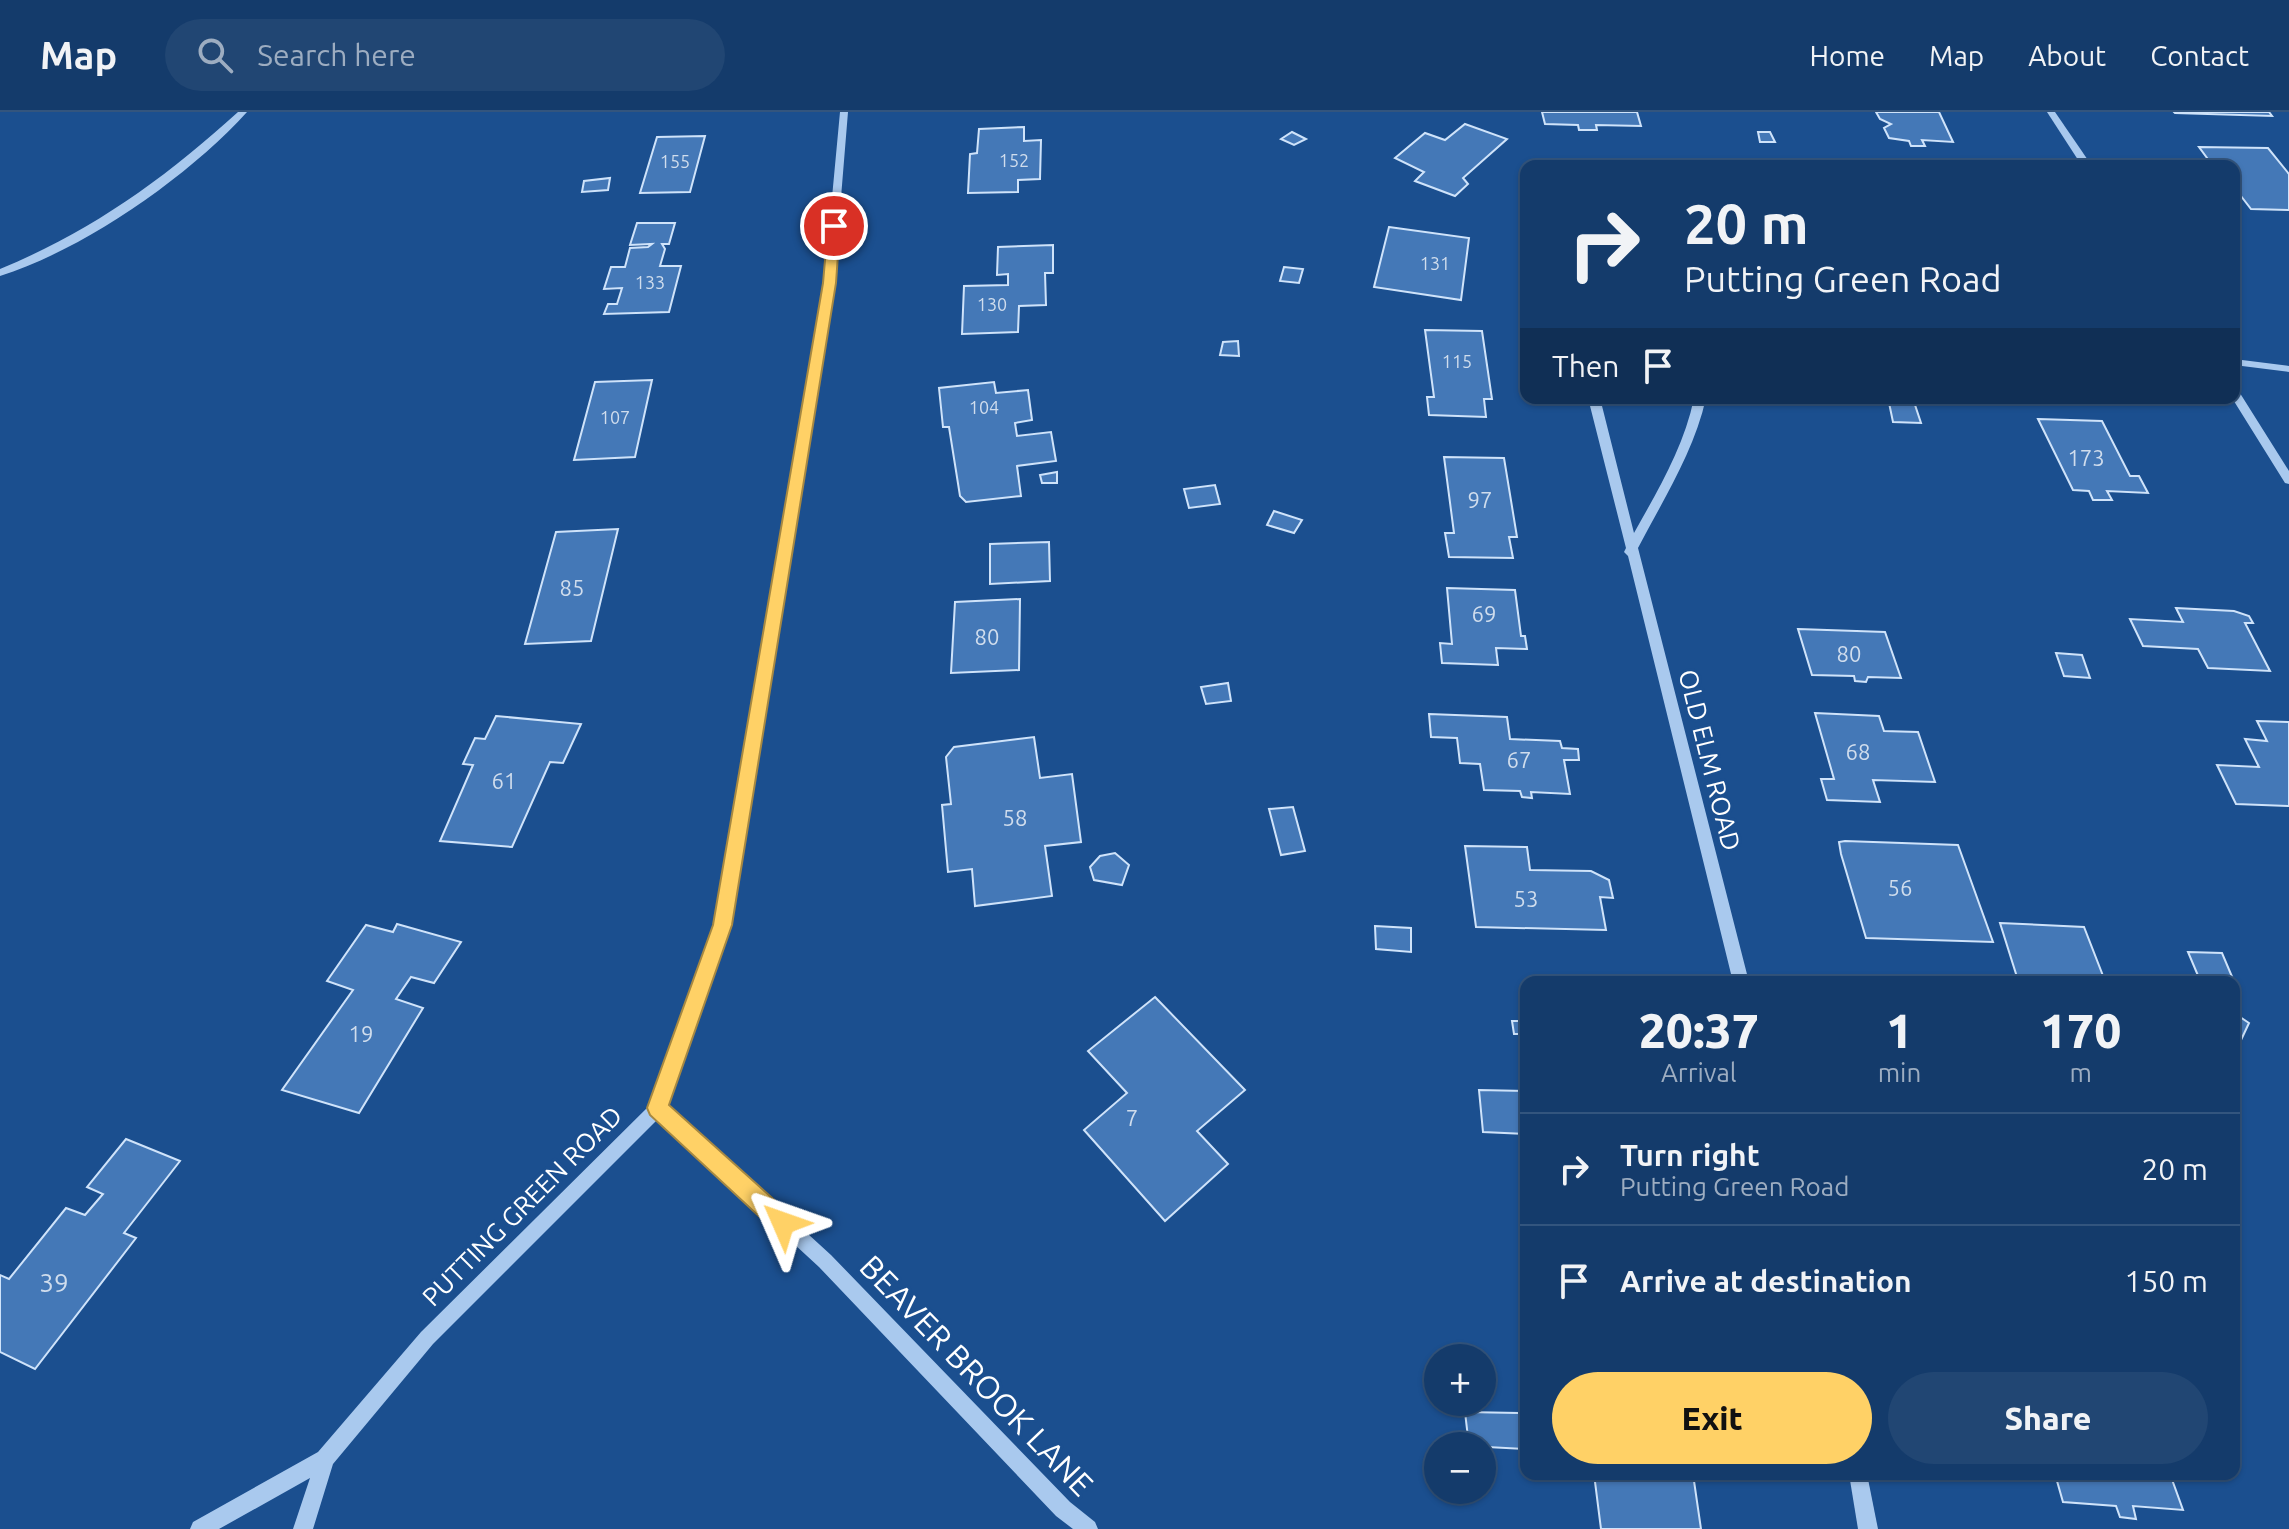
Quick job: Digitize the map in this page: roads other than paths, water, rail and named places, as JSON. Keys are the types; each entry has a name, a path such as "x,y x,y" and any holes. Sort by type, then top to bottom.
{"street":[{"path":"0,273 98,229 192,161 243,112"},
{"name":"PUTTING GREEN ROAD","path":"200,1529 325,1459 427,1338 658,1108 722,925 829,283 844,112"},
{"path":"2051,112 2083,160"},
{"path":"2240,363 2289,369"},
{"path":"2240,402 2289,480"},
{"name":"OLD ELM ROAD","path":"1595,404 1630,552 1739,976"},
{"path":"1630,552 1682,448 1699,404"},
{"name":"BEAVER BROOK LANE","path":"658,1108 825,1261 1063,1509 1088,1529"},
{"name":"PUTTING GREEN ROAD","path":"303,1529 325,1459"},
{"path":"1859,1480 1868,1529"}]}
